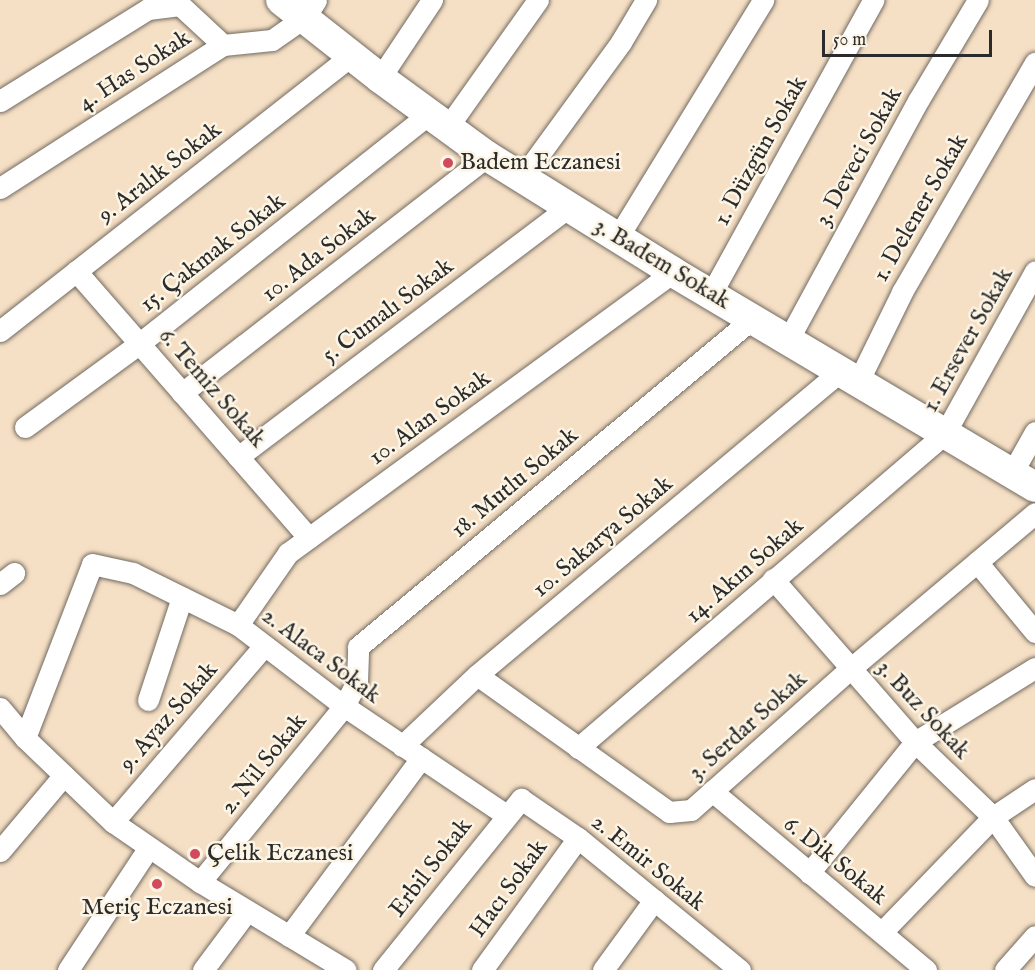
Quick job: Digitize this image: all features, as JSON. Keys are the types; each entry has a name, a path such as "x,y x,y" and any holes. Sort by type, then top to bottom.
{"street":[{"path":"380,78 432,0"},
{"name":"15. Çakmak Sokak","path":"26,427 438,121 538,0"},
{"path":"522,178 621,42 646,0"},
{"path":"618,237 763,0"},
{"name":"1. Düzgün Sokak","path":"711,294 873,0"},
{"name":"3. Deveci Sokak","path":"788,340 919,99 978,0"},
{"path":"0,101 148,9 180,5 223,45"},
{"name":"3. Badem Sokak","path":"301,6 352,55 380,78 487,156 673,272 1023,480"},
{"name":"4. Has Sokak","path":"0,188 223,45 272,40 301,6"},
{"name":"9. Aralık Sokak","path":"0,330 352,55"},
{"name":"1. Delener Sokak","path":"849,376 902,292 1035,63"},
{"name":"10. Ada Sokak","path":"182,393 487,156"},
{"name":"5. Cumalı Sokak","path":"238,457 568,207"},
{"name":"6. Temiz Sokak","path":"76,271 309,538"},
{"name":"1. Ersever Sokak","path":"945,434 1035,271"},
{"name":"10. Alan Sokak","path":"238,626 288,553 673,272"},
{"name":"18. Mutlu Sokak","path":"344,706 357,682 358,647 752,319"},
{"name":"10. Sakarya Sokak","path":"402,746 477,675 849,376"},
{"path":"1023,480 1035,432"},
{"name":"14. Akın Sokak","path":"578,748 945,434"},
{"name":"3. Serdar Sokak","path":"477,675 669,812 691,810 850,669 1035,513"},
{"path":"977,562 1035,632"},
{"name":"2. Alaca Sokak","path":"25,738 92,564 133,573 238,626 344,706 506,815"},
{"name":"3. Buz Sokak","path":"773,579 915,742 993,817 1035,876"},
{"path":"148,700 182,597"},
{"name":"9. Ayaz Sokak","path":"113,822 264,646"},
{"path":"809,873 915,742 1035,668"},
{"name":"2. Nil Sokak","path":"200,882 344,706"},
{"path":"0,708 25,738 113,822 200,882 289,936 322,964 346,970"},
{"path":"289,936 421,758"},
{"path":"0,851 64,775"},
{"path":"882,932 993,817 1035,789"},
{"name":"6. Dik Sokak","path":"712,791 926,970"},
{"name":"Erbil Sokak","path":"383,970 506,815 521,800"},
{"name":"2. Emir Sokak","path":"521,800 578,838 740,970"},
{"name":"Hacı Sokak","path":"482,970 578,838"},
{"path":"68,970 149,847"},
{"path":"603,970 654,900"},
{"path":"203,970 247,911"},
{"path":"1005,970 1035,936"}],"place":[{"name":"Badem Eczanesi","path":"448,163"},
{"name":"Çelik Eczanesi","path":"195,854"},
{"name":"Meriç Eczanesi","path":"157,884"}]}
